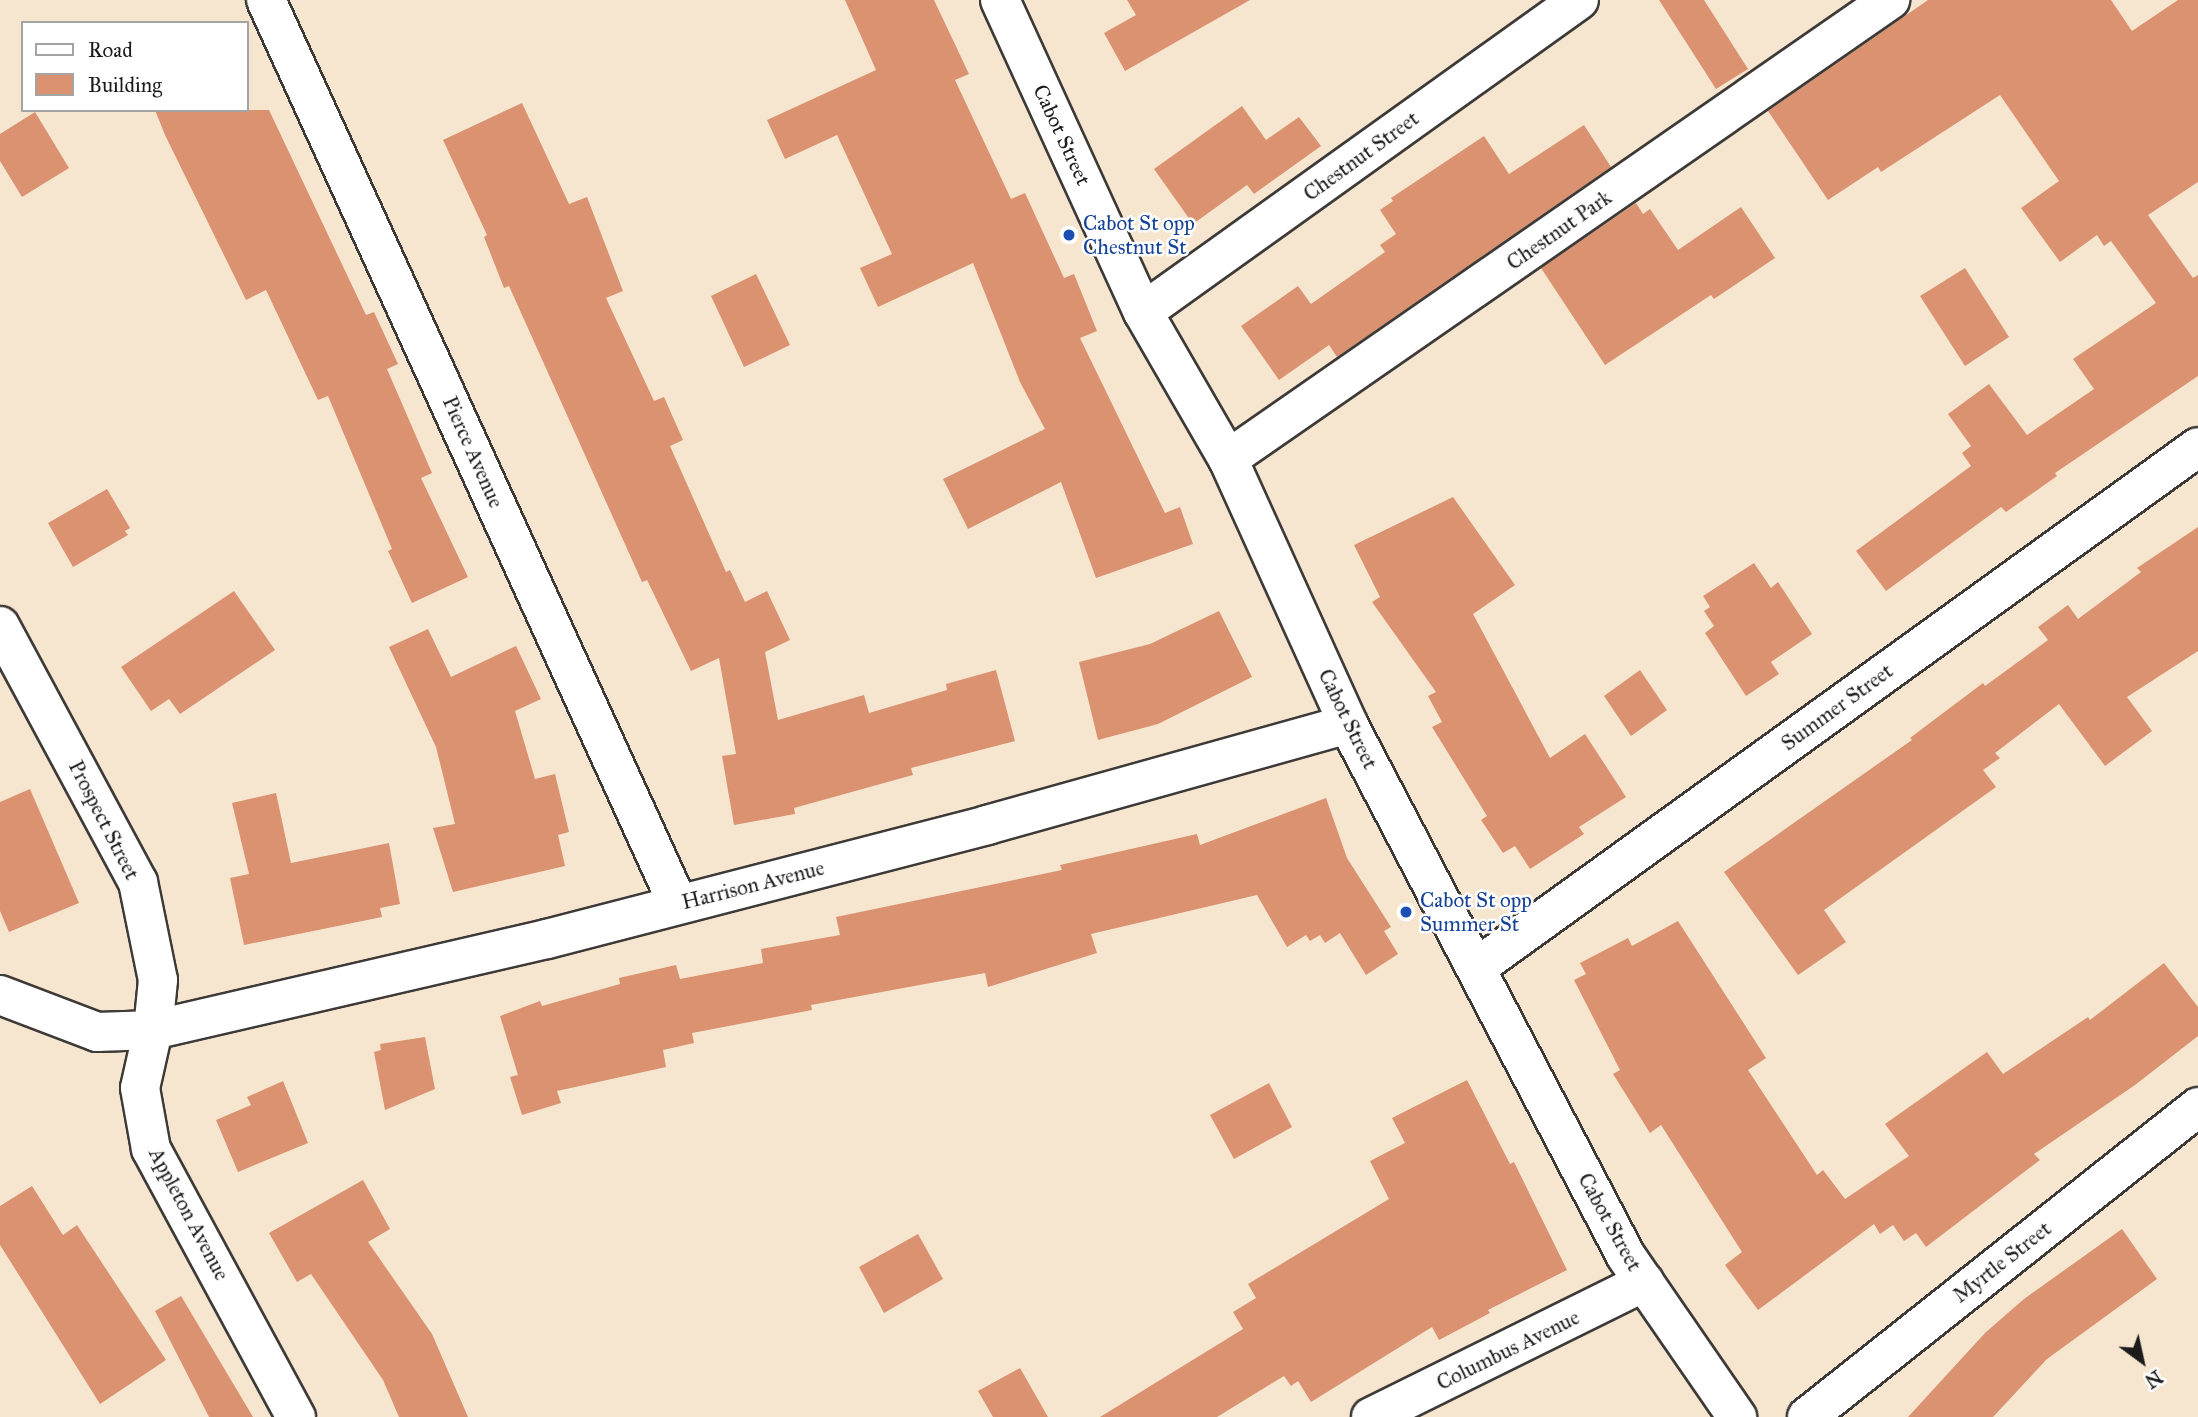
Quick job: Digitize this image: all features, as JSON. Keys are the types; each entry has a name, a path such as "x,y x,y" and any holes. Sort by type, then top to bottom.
{"street":[{"name":"Pierce Avenue","path":"266,0 678,904"},
{"name":"Cabot Street","path":"1000,0 1143,312 1228,459 1348,724 1626,1256 1737,1417"},
{"name":"Chestnut Street","path":"1143,312 1579,0"},
{"name":"Chestnut Park","path":"1228,459 1890,0"},
{"name":"Summer Street","path":"1476,968 2198,447"},
{"name":"Prospect Street","path":"0,625 138,882 158,980 153,1031"},
{"name":"Harrison Avenue","path":"153,1031 547,939 987,825 1348,724"},
{"path":"0,995 97,1032 153,1031"},
{"name":"Appleton Avenue","path":"153,1031 140,1088 151,1149 296,1417"},
{"name":"Myrtle Street","path":"1807,1417 2198,1107"},
{"name":"Columbus Avenue","path":"1371,1417 1644,1282"}],"building":[{"path":"845,0 934,0 969,74 955,80 1011,199 1025,193 1064,278 1074,274 1097,331 1080,338 1165,513 1180,507 1193,544 1096,578 1061,482 968,529 943,479 1045,429 1020,382 973,263 878,307 860,268 892,254 837,135 785,159 767,120 876,70"},
{"path":"1127,0 1250,0 1125,71 1104,33 1136,15"},
{"path":"1659,0 1704,0 1748,69 1716,89"},
{"path":"1928,0 2111,0 2132,31 2178,0 2198,0 2198,182 2148,215 2193,278 2198,275 2198,376 2055,473 2057,476 2006,512 2001,507 1886,591 1856,551 1971,466 1962,453 1971,446 1948,414 1989,384 2027,435 2094,389 2073,359 2156,303 2111,241 2104,246 2097,235 2060,262 2021,208 2059,181 2000,95 1881,172 1878,167 1828,200 1768,111"},
{"path":"522,103 569,204 587,197 623,291 606,298 654,401 664,397 683,440 670,446 726,572 730,570 745,602 767,591 790,640 765,652 778,720 864,695 869,713 947,690 946,684 996,670 1015,741 911,768 913,775 794,808 795,814 734,825 722,756 736,754 719,658 691,671 647,580 642,582 509,286 504,288 484,237 487,235 443,140"},
{"path":"1242,106 1266,140 1299,117 1321,146 1254,194 1247,185 1193,224 1154,169"},
{"path":"269,110 366,315 374,312 398,364 387,369 432,473 421,478 468,577 412,603 388,551 392,549 328,396 318,400 266,290 246,300 156,112"},
{"path":"35,112 69,168 22,197 0,161 0,134"},
{"path":"1584,125 1611,167 1337,357 1329,345 1279,380 1241,326 1298,286 1311,304 1385,252 1380,245 1396,234 1380,210 1393,201 1391,198 1484,136 1509,174"},
{"path":"1636,203 1643,214 1650,209 1678,250 1741,207 1775,258 1714,299 1711,295 1605,365 1541,268"},
{"path":"1965,268 2009,337 1965,366 1920,296"},
{"path":"756,274 790,345 744,367 711,296"},
{"path":"107,489 130,528 125,531 128,535 73,567 48,523"},
{"path":"1453,497 1515,585 1473,614 1550,758 1585,734 1626,797 1579,827 1584,834 1530,869 1515,846 1503,853 1481,820 1487,816 1432,727 1442,722 1428,696 1436,692 1372,602 1380,597 1354,545"},
{"path":"2198,527 2198,651 2127,697 2152,731 2105,766 2059,704 1995,753 2000,758 1983,770 1996,787 1824,910 1846,942 1798,975 1724,872 1912,740 1910,738 1983,683 1985,686 2048,640 2038,627 2068,605 2078,619 2141,572 2137,568"},
{"path":"1754,563 1771,588 1778,582 1812,634 1771,662 1779,674 1746,696 1705,633 1714,626 1704,611 1710,607 1703,596"},
{"path":"234,591 275,650 180,714 169,699 151,711 121,667"},
{"path":"1219,611 1252,677 1158,724 1098,740 1079,662 1150,644"},
{"path":"428,629 451,677 516,646 541,699 515,711 535,779 555,774 569,832 558,835 565,866 453,892 433,828 455,824 436,747 389,647"},
{"path":"1640,670 1667,710 1631,736 1604,696"},
{"path":"30,789 79,903 9,932 0,911 0,802"},
{"path":"276,793 291,863 389,843 400,904 380,908 382,917 244,945 230,878 249,874 232,803"},
{"path":"1326,798 1347,858 1391,927 1384,931 1398,954 1366,975 1340,933 1325,943 1320,935 1310,941 1306,935 1287,947 1257,895 1091,934 1097,953 988,987 985,973 811,1005 812,1010 692,1033 694,1043 663,1050 666,1067 557,1091 561,1103 522,1115 510,1077 518,1075 500,1016 540,1001 542,1006 620,984 619,978 676,965 680,979 763,963 761,949 840,935 836,917 1062,870 1060,865 1197,834 1200,845"},
{"path":"1678,921 1766,1058 1748,1070 1817,1175 1823,1170 1845,1199 1909,1156 1885,1124 1987,1052 2003,1074 2088,1017 2090,1020 2164,963 2198,1007 2198,1036 2135,1085 2034,1154 2040,1160 1926,1247 1916,1233 1904,1241 1893,1225 1880,1234 1874,1224 1758,1310 1725,1265 1742,1252 1661,1125 1650,1133 1613,1074 1620,1070 1574,980 1586,974 1580,963 1628,938 1632,946"},
{"path":"425,1037 435,1089 385,1110 374,1052 381,1050 380,1044"},
{"path":"1467,1080 1510,1164 1514,1162 1567,1270 1488,1310 1490,1313 1439,1340 1432,1327 1311,1402 1298,1381 1291,1386 1284,1376 1217,1417 1100,1417 1243,1329 1233,1312 1256,1298 1248,1284 1389,1199 1370,1161 1405,1143 1392,1118"},
{"path":"283,1081 308,1143 238,1172 216,1120 251,1105 247,1097"},
{"path":"1269,1083 1292,1127 1234,1159 1210,1115"},
{"path":"363,1180 390,1229 368,1242 432,1334 468,1417 399,1417 383,1380 311,1274 297,1282 269,1233"},
{"path":"32,1186 63,1235 77,1225 166,1360 100,1404 0,1245 0,1206"},
{"path":"2122,1229 2157,1279 2047,1359 1993,1417 1908,1417 1985,1333 2024,1299"},
{"path":"918,1234 943,1279 884,1313 859,1267"},
{"path":"181,1296 253,1417 209,1417 155,1311"},
{"path":"1020,1368 1048,1417 993,1417 978,1391"}],"place":[{"name":"Cabot St opp Chestnut St","path":"1069,235"},
{"name":"Cabot St opp Summer St","path":"1406,912"}]}
